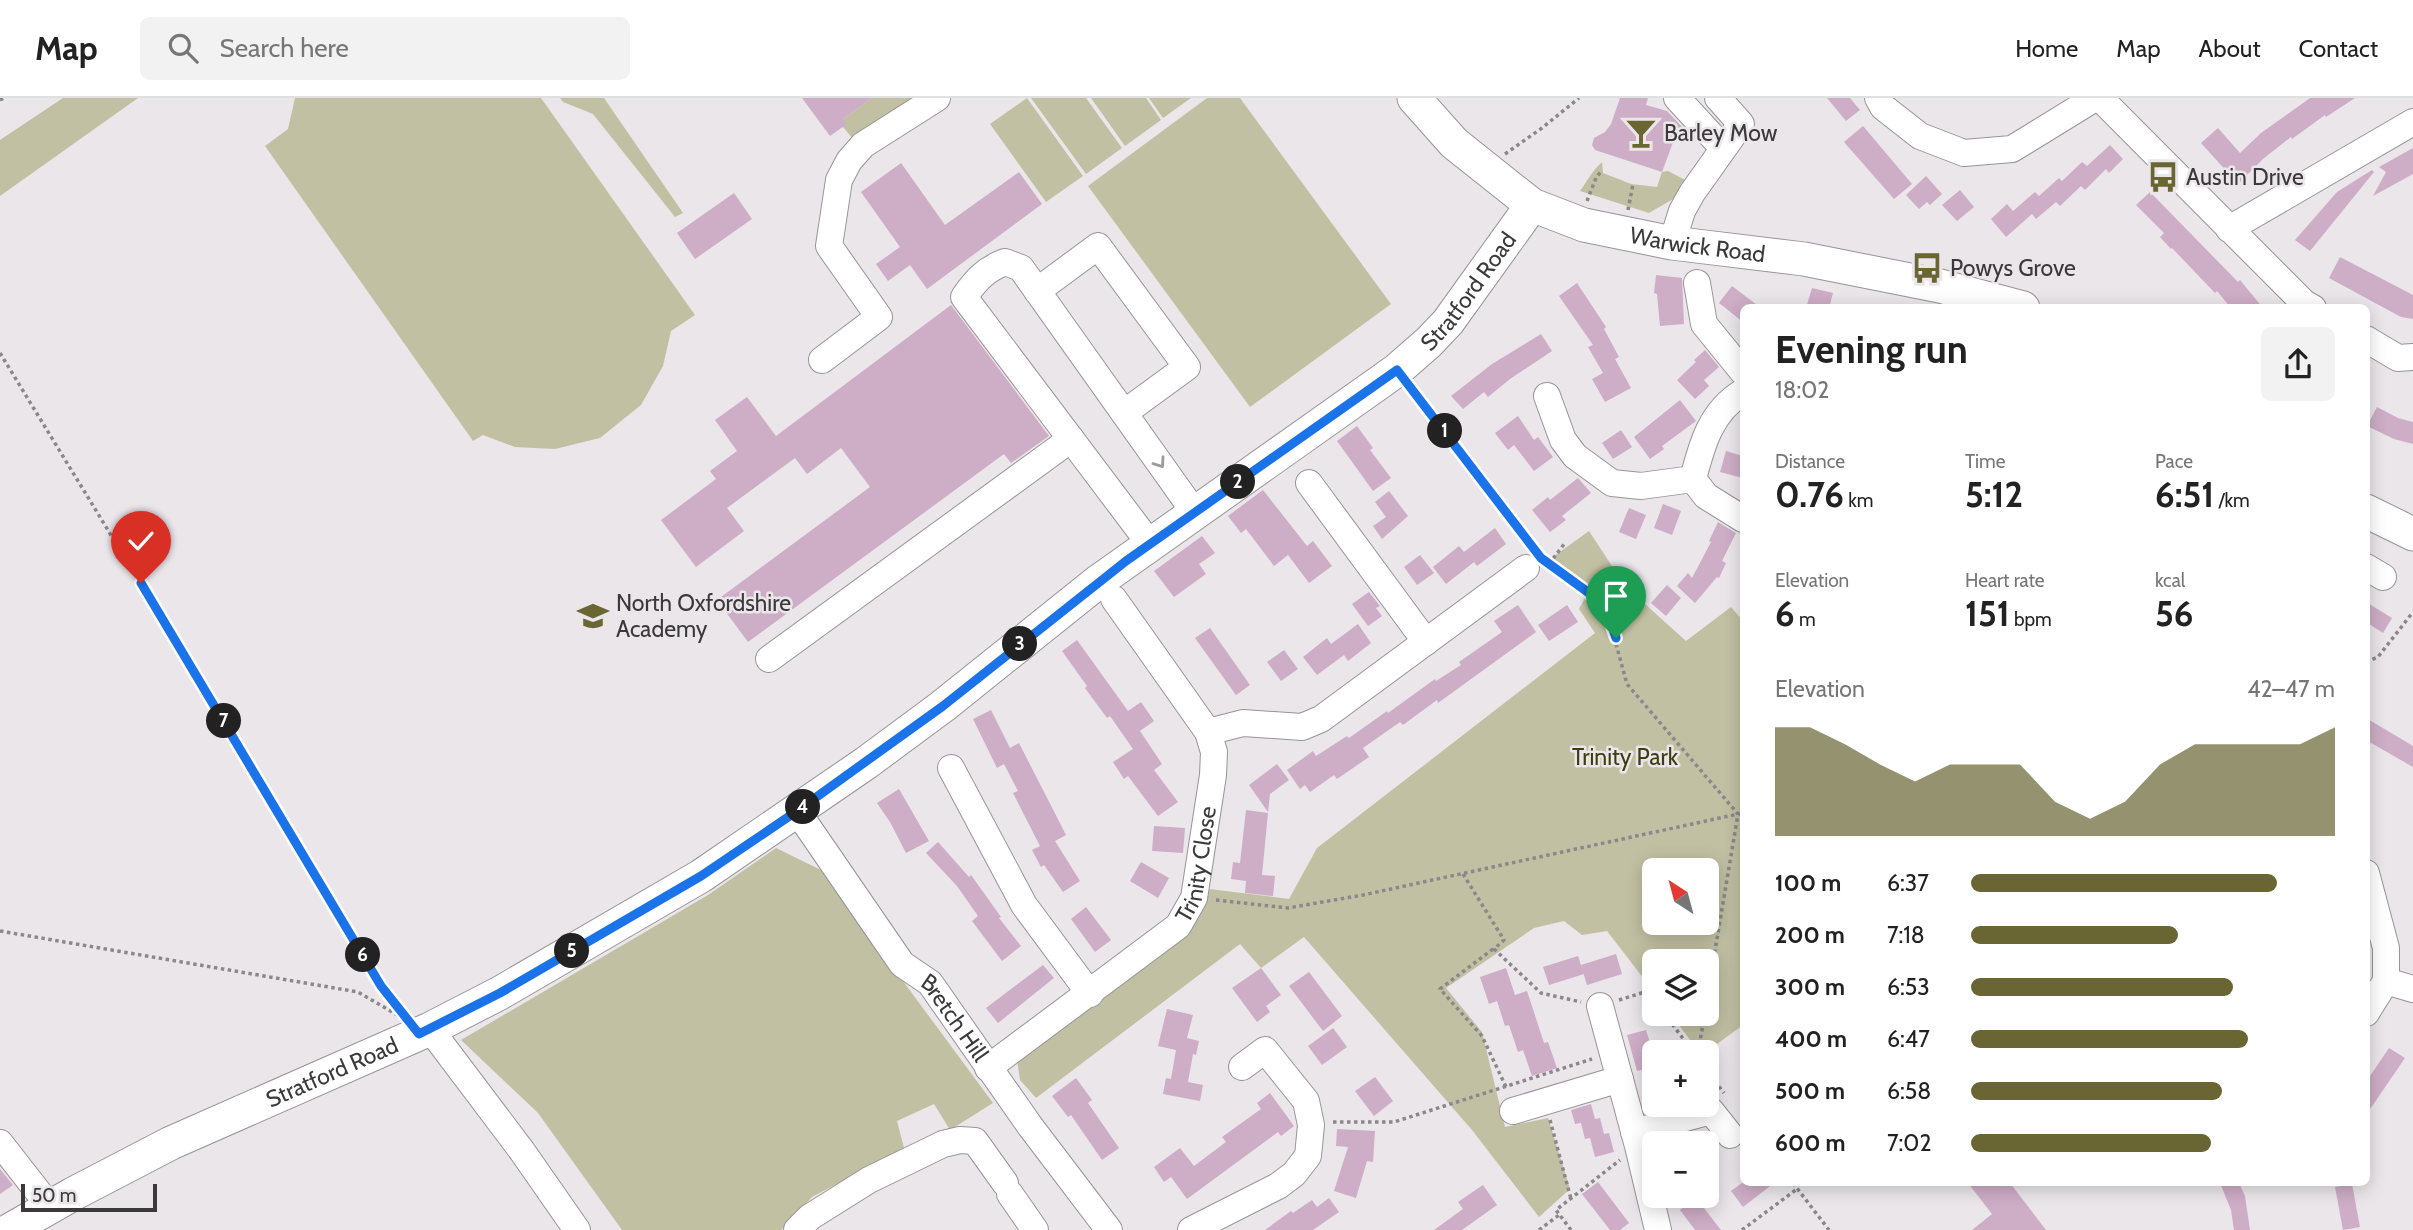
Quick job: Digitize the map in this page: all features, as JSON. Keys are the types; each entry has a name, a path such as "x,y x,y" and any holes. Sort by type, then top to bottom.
{"main road":[{"name":"Warwick Road","path":"1414,98 1454,142 1532,205 1578,223 1672,243 1804,259 1940,286 2007,304"},
{"name":"Stratford Road","path":"10,1230 172,1143 430,1029 500,993 690,883 797,811 943,706 1099,581 1397,370 1448,322 1532,205"},
{"path":"2370,513 2413,534"}],"street":[{"path":"822,360 879,317 830,246 839,180 849,161 863,145 937,98"},
{"path":"1677,98 1723,148"},
{"path":"1672,243 1682,211 1741,124 1718,98"},
{"path":"1878,98 1883,107 1920,136 1964,153 2012,149 2095,98"},
{"path":"2100,98 2306,304"},
{"path":"2229,229 2413,122"},
{"path":"1037,292 1098,246 1187,367 1124,413"},
{"path":"1150,544 964,297 976,279 992,267 1005,261 1021,268 1195,513"},
{"path":"1697,283 1704,324 1740,368"},
{"path":"2370,341 2398,358 2413,357"},
{"path":"1693,479 1706,434 1721,409 1740,394"},
{"path":"1547,396 1563,440 1575,456 1612,484 1641,485 1693,479"},
{"path":"769,659 1070,439"},
{"path":"1693,479 1706,496 1740,517"},
{"path":"1309,483 1426,642"},
{"path":"1208,732 1243,723 1302,727 1321,719 1426,642 1538,566"},
{"name":"Trinity Close","path":"988,1068 1178,926 1194,898 1213,775 1213,752 1208,732 1114,598"},
{"path":"951,768 1024,905 1090,994"},
{"name":"Bretch Hill","path":"797,811 902,964 930,984 988,1068 1109,1230"},
{"path":"2370,888 2386,948 2386,981 2370,1007"},
{"path":"2386,981 2413,989"},
{"path":"1600,1006 1658,1230"},
{"path":"430,1029 578,1230"},
{"path":"1191,1230 1278,1186 1294,1174 1308,1156 1310,1122 1306,1101 1274,1044 1242,1067"},
{"path":"1510,1099 1545,1101 1620,1079"},
{"path":"1636,1139 1711,1111 1730,1135"},
{"path":"797,1230 810,1217 869,1180 943,1144 960,1140 975,1141 1035,1230"},
{"path":"0,1143 50,1207"}],"path":[{"path":"1492,173 1503,156 1579,98"},
{"path":"1578,223 1596,178 1602,170"},
{"path":"0,353 381,986 405,1019 358,992 0,931"},
{"path":"1397,370 1541,558 1538,566"},
{"path":"1538,566 1565,543"},
{"path":"1538,566 1589,593 1608,615 1627,684 1740,814"},
{"path":"2370,660 2378,657 2413,612"},
{"path":"1194,898 1288,908 1363,895 1740,814"},
{"path":"1716,949 1740,814"},
{"path":"1463,874 1504,940 1440,989 1482,1036 1510,1099"},
{"path":"1494,949 1541,993 1600,1006 1642,994"},
{"path":"1310,1122 1394,1122 1510,1099 1612,1052"},
{"path":"1545,1101 1571,1199"},
{"path":"1571,1230 1556,1210 1636,1139"},
{"path":"1795,1186 1829,1230"},
{"path":"1742,1230 1797,1189"},
{"path":"1539,1230 1559,1215"}],"green space":[{"path":"63,98 138,98 0,196 0,140"},
{"path":"295,98 541,98 695,315 671,331 663,366 641,405 600,438 555,449 515,447 483,435 473,441 265,146 288,129"},
{"path":"560,98 604,98 683,213 675,217 593,114 563,102"},
{"path":"872,98 917,98 854,140 843,127 843,119"},
{"path":"1027,98 1083,176 1046,202 990,124"},
{"path":"1031,98 1086,98 1122,148 1086,174"},
{"path":"1091,98 1146,98 1161,120 1125,146"},
{"path":"1149,98 1191,98 1163,118"},
{"path":"1207,98 1240,98 1391,304 1250,407 1088,186"},
{"path":"1602,162 1603,173 1631,184 1657,187 1662,172 1668,171 1689,182 1675,198 1649,213 1580,191"},
{"name":"Trinity Park","path":"1589,531 1625,586 1686,641 1731,607 1740,618 1740,1027 1719,1043 1719,1040 1690,1040 1680,1026 1719,1026 1719,949 1642,949 1642,976 1607,931 1582,935 1564,921 1534,928 1446,988 1482,1032 1505,1127 1548,1118 1570,1189 1539,1217 1472,1130 1304,937 1261,968 1240,944 1036,1098 1020,1080 1017,1060 1186,927 1210,889 1289,899 1317,848 1595,633 1579,609 1585,598 1543,564"},
{"path":"776,848 821,870 993,1103 950,1130 934,1104 897,1121 904,1148 812,1197 781,1230 622,1230 538,1113 461,1040 708,895"}],"building":[{"path":"802,98 872,98 843,119 847,124 830,136"},
{"name":"Barley Mow","path":"1620,98 1648,98 1646,105 1667,111 1684,129 1678,129 1662,172 1595,150 1592,145 1594,138 1605,132 1611,124"},
{"path":"1827,98 1850,98 1860,110 1846,121"},
{"path":"2310,98 2355,98 2326,117 2325,115 2292,139 2291,137 2263,159 2238,184 2201,143 2218,128 2240,153 2261,133"},
{"path":"1863,126 1912,184 1894,199 1844,142"},
{"path":"2110,145 2123,159 2109,173 2106,169 2085,190 2081,186 2060,206 2056,202 2036,219 2032,214 2006,237 1991,219 2007,204 2013,211 2035,192 2039,196 2059,178 2062,181 2082,162 2087,166"},
{"path":"2413,148 2413,174 2373,196 2386,172 2379,167"},
{"path":"901,163 945,225 1019,172 1042,204 927,289 910,265 888,281 876,264 900,247 861,192"},
{"path":"2372,170 2374,172 2310,251 2295,240 2337,192"},
{"path":"1926,176 1942,194 1930,205 1927,202 1919,209 1906,195"},
{"path":"1960,190 1974,207 1957,221 1942,205"},
{"path":"2150,192 2238,282 2240,280 2260,304 2228,304 2171,249 2160,237 2164,233 2136,205"},
{"path":"734,193 752,219 695,259 677,233"},
{"path":"2340,257 2413,295 2413,319 2401,317 2329,278"},
{"path":"1656,275 1682,278 1684,324 1660,326 1657,294 1654,293"},
{"path":"1577,283 1606,327 1604,329 1619,357 1615,359 1631,388 1605,402 1592,379 1603,373 1588,347 1593,345 1559,296"},
{"path":"1732,286 1756,304 1740,304 1740,320 1719,303"},
{"path":"1812,288 1833,293 1830,304 1807,304"},
{"path":"951,305 1049,436 1011,463 1004,454 748,642 717,600 870,487 841,448 807,474 795,458 727,508 744,531 696,567 661,520 716,479 710,471 737,451 715,420 747,397 776,436"},
{"path":"1541,334 1552,351 1488,397 1484,392 1463,409 1451,396 1492,364"},
{"path":"1705,350 1719,367 1704,380 1709,386 1695,399 1677,380"},
{"path":"1680,400 1696,421 1662,446 1664,449 1650,459 1634,437"},
{"path":"2377,407 2413,422 2413,444 2394,439 2370,427 2370,420"},
{"path":"1518,416 1534,440 1538,437 1553,457 1534,471 1514,445 1508,450 1495,433"},
{"path":"1357,426 1373,448 1370,450 1391,478 1373,491 1337,441"},
{"path":"1621,430 1632,447 1613,459 1602,443"},
{"path":"1726,451 1740,455 1740,477 1720,472"},
{"path":"1578,478 1591,493 1562,516 1566,520 1550,532 1532,510"},
{"path":"1263,490 1307,546 1313,541 1332,566 1309,583 1288,555 1274,566 1246,529 1241,533 1228,516"},
{"path":"1389,491 1408,516 1382,539 1373,526 1386,517 1375,502"},
{"path":"1663,504 1681,511 1672,535 1654,528"},
{"path":"1629,508 1646,515 1636,539 1619,532"},
{"path":"1718,522 1736,533 1722,561 1726,563 1719,578 1717,577 1695,603 1677,586 1688,573 1692,578"},
{"path":"1495,528 1506,544 1477,566 1474,562 1446,584 1433,567 1459,546 1464,552"},
{"path":"1202,536 1215,553 1199,564 1206,574 1174,597 1154,571"},
{"path":"1420,555 1434,573 1417,585 1404,567"},
{"path":"1667,585 1681,598 1666,616 1651,603"},
{"path":"1369,592 1380,606 1376,608 1382,616 1368,626 1352,604"},
{"path":"2370,604 2392,618 2383,633 2370,625"},
{"path":"1518,605 1536,632 1438,703 1437,700 1403,725 1400,722 1363,748 1369,757 1337,779 1334,775 1310,792 1305,785 1300,789 1287,770 1313,751 1316,756 1347,736 1349,738 1435,679 1436,681 1461,665 1459,662 1502,632 1494,621"},
{"path":"1567,605 1578,622 1549,641 1538,625"},
{"path":"1358,624 1371,643 1348,661 1344,655 1317,675 1303,657 1327,638 1331,644"},
{"path":"1210,628 1250,685 1236,695 1195,638"},
{"path":"1077,640 1128,711 1141,702 1154,721 1140,731 1162,764 1154,770 1178,802 1158,816 1128,776 1124,779 1113,762 1133,749 1110,716 1107,718 1085,688 1087,686 1062,651"},
{"path":"1284,650 1298,669 1281,681 1267,662"},
{"path":"991,710 1010,748 1019,743 1066,835 1055,841 1080,881 1063,892 1044,865 1041,867 1032,850 1040,846 1013,793 1018,791 1004,764 997,768 973,719"},
{"path":"2370,720 2413,746 2413,767 2370,742"},
{"path":"1277,764 1289,780 1270,794 1268,812 1249,785"},
{"path":"899,789 929,841 906,853 877,803"},
{"path":"1246,810 1268,813 1262,875 1275,876 1273,896 1245,893 1246,881 1231,879 1233,862 1240,863"},
{"path":"1154,826 1185,828 1183,853 1152,851"},
{"path":"938,842 969,877 971,875 1021,946 1002,961 972,921 978,916 957,886 926,853"},
{"path":"1141,862 1169,878 1158,898 1130,881"},
{"path":"1086,907 1111,940 1095,952 1071,919"},
{"path":"1616,954 1622,974 1587,985 1581,965"},
{"path":"1578,956 1584,974 1549,985 1543,967"},
{"path":"1043,965 1054,978 998,1023 986,1008"},
{"path":"1261,968 1281,995 1266,1006 1270,1012 1257,1022 1232,988"},
{"path":"1506,968 1515,995 1527,991 1544,1043 1548,1042 1557,1068 1532,1076 1523,1050 1518,1052 1509,1025 1505,1026 1497,1001 1489,1004 1480,977"},
{"path":"1309,972 1342,1016 1323,1031 1289,986"},
{"path":"1167,1009 1193,1015 1187,1038 1199,1041 1196,1055 1193,1054 1188,1082 1203,1085 1200,1101 1163,1094 1166,1078 1171,1079 1176,1050 1158,1046"},
{"path":"1333,1028 1347,1047 1322,1065 1308,1046"},
{"path":"1646,1030 1649,1040 1642,1040 1642,1070 1637,1071 1627,1035"},
{"path":"2389,1048 2405,1058 2370,1109 2370,1076"},
{"path":"1375,1077 1393,1101 1374,1116 1355,1091"},
{"path":"1076,1078 1092,1100 1088,1103 1119,1148 1102,1160 1071,1115 1068,1117 1052,1096"},
{"path":"1270,1093 1294,1126 1281,1136 1278,1132 1187,1199 1171,1177 1164,1182 1154,1167 1180,1148 1194,1166 1226,1142 1222,1137 1261,1109 1257,1103"},
{"path":"1591,1104 1595,1119 1600,1118 1604,1134 1609,1133 1614,1152 1595,1157 1590,1138 1585,1139 1581,1123 1575,1124 1571,1110"},
{"path":"1337,1129 1375,1131 1373,1162 1367,1161 1356,1198 1334,1191 1348,1147 1336,1146"},
{"path":"0,1169 13,1185 0,1194"},
{"path":"1598,1182 1629,1223 1620,1230 1610,1230 1582,1194"},
{"path":"1740,1184 1770,1186 1743,1207 1731,1191"},
{"path":"1483,1185 1497,1205 1462,1230 1434,1230 1463,1209 1458,1202"},
{"path":"1970,1186 2012,1186 2046,1230 1972,1230 1992,1214"},
{"path":"2221,1186 2240,1186 2245,1196 2250,1230 2234,1230 2231,1210"},
{"path":"2352,1186 2360,1227 2343,1230 2335,1187"},
{"path":"1329,1198 1339,1212 1313,1230 1265,1230 1312,1200 1317,1207"},
{"path":"1704,1208 1721,1230 1695,1230 1680,1210"}],"place":[{"name":"Barley Mow","path":"1641,133"},
{"name":"Austin Drive","path":"2163,177"},
{"name":"Powys Grove","path":"1927,268"},
{"name":"North Oxfordshire Academy","path":"593,616"}],"route":[{"path":"141,583 381,986 419,1034 500,993 701,876 797,811 943,706 1126,561 1397,370 1541,558 1589,593 1608,615 1616,638"}]}
